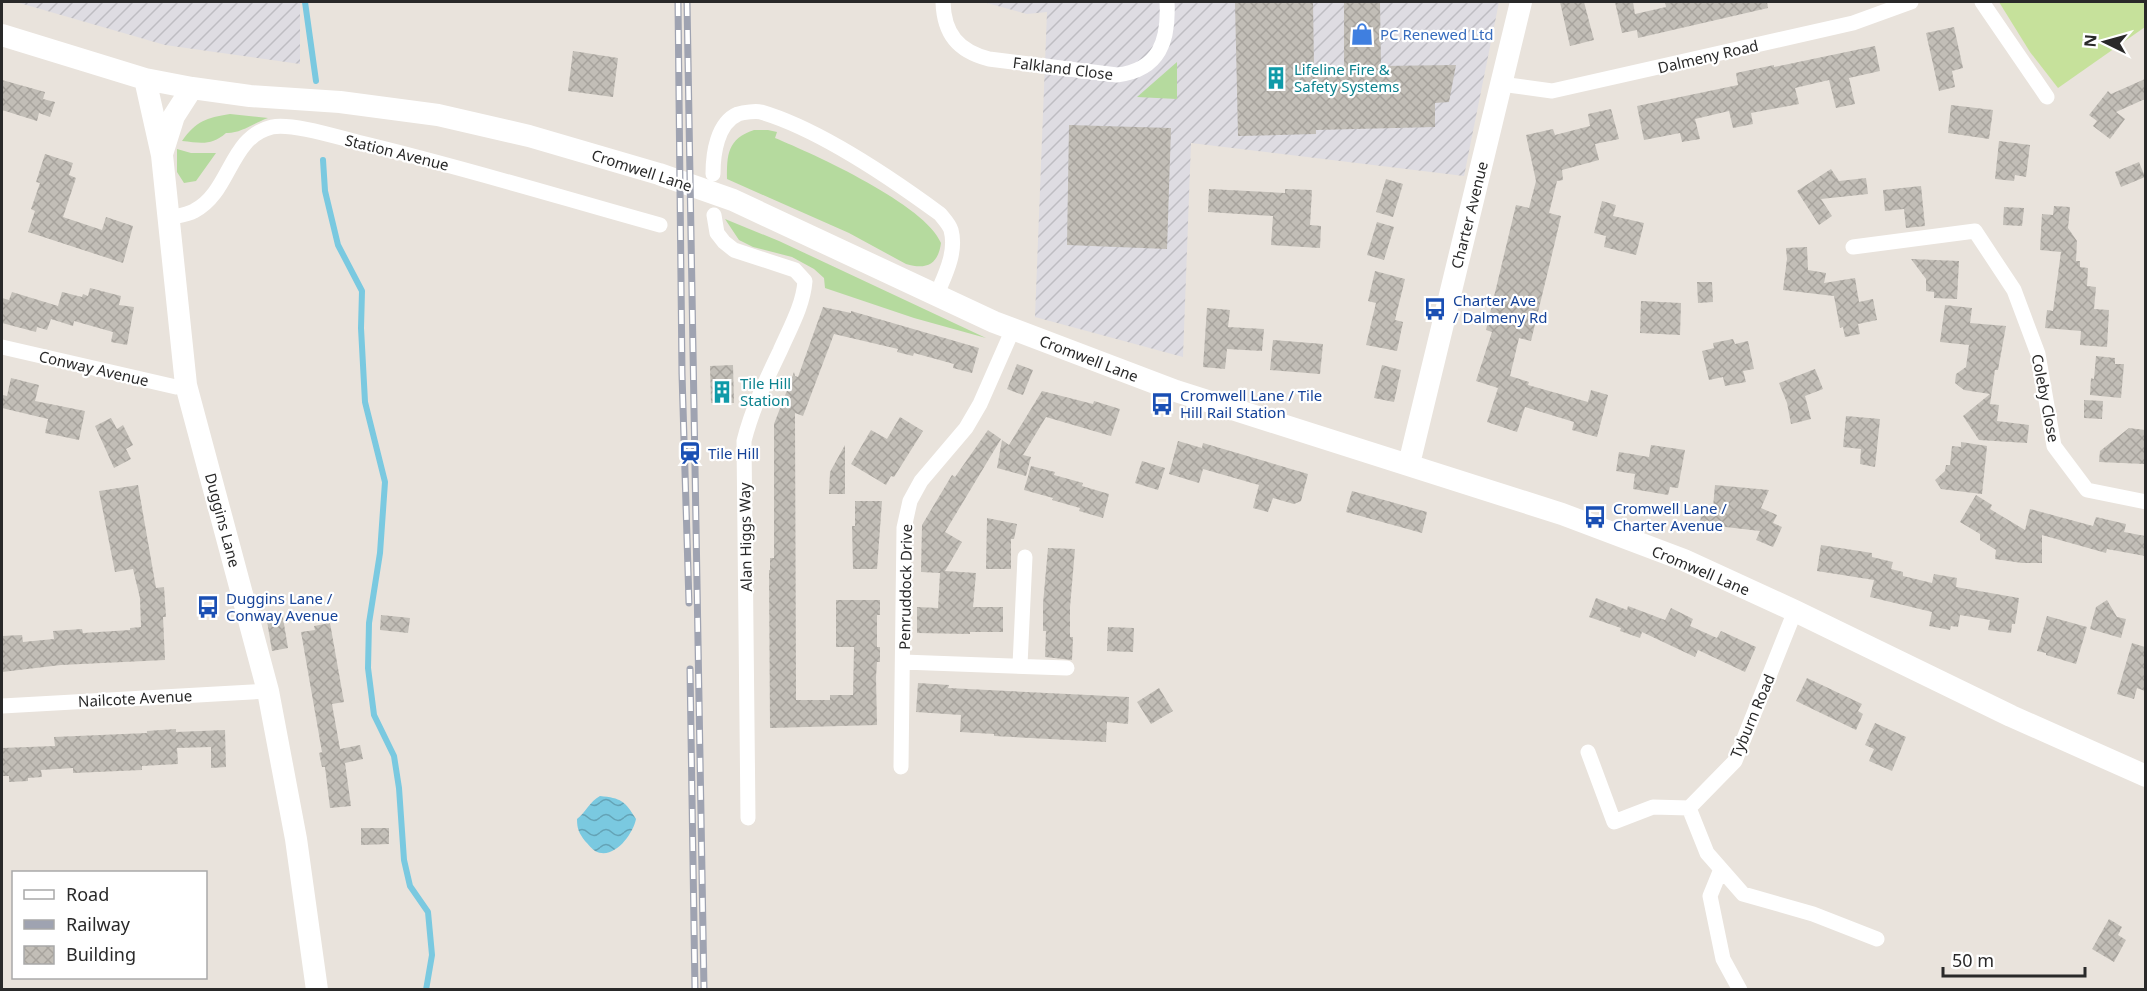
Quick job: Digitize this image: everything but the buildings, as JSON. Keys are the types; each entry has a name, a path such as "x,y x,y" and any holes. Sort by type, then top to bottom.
{"street":[{"name":"Falkland Close","path":"943,2 948,28 956,41 970,52 989,59 1117,75 1128,74 1146,66 1159,51 1167,25 1167,2"},
{"name":"Charter Avenue","path":"1409,464 1521,2"},
{"name":"Dalmeny Road","path":"1501,84 1552,91 1853,23 1911,2"},
{"path":"1982,2 2047,97"},
{"path":"2,35 145,79 192,88"},
{"name":"Duggins Lane","path":"145,79 162,155 186,385 268,691 296,839 317,990"},
{"name":"Duggins Lane","path":"162,155 174,116 192,88"},
{"name":"Cromwell Lane","path":"192,88 250,96 340,102 428,114 506,130 659,174 733,200 1013,329 1176,391 1562,513 1684,560 2011,716 2145,776"},
{"path":"713,174 712,157 715,143 724,127 738,114 758,111 806,130 843,150 940,214 950,229 952,250 948,269 937,294"},
{"name":"Station Avenue","path":"168,218 194,212 212,198 242,146 251,137 273,127 304,129 418,156 660,225"},
{"name":"Alan Higgs Way","path":"714,215 717,232 723,242 734,250 795,270 805,281 798,311 758,395 744,441 748,818"},
{"name":"Coleby Close","path":"1853,247 1975,231 2014,290 2038,354 2054,446 2087,490 2145,502"},
{"name":"Penruddock Drive","path":"901,766 904,528 910,501 921,481 943,457 971,420 1013,329"},
{"name":"Conway Avenue","path":"2,347 176,387 186,385"},
{"path":"1020,665 1025,557"},
{"name":"Tyburn Road","path":"1689,808 1735,761 1795,611"},
{"path":"903,662 1067,668"},
{"name":"Nailcote Avenue","path":"2,706 268,691"},
{"path":"1588,752 1614,822 1653,807 1689,808 1707,853 1743,894 1813,914 1876,939"},
{"path":"1721,869 1710,896 1723,958 1740,990"}],"shaded area":[{"path":"16,2 300,2 300,64 165,45"},
{"path":"983,2 1499,2 1464,176 1191,143 1183,357 1035,317 1047,12 1027,14"}],"green space":[{"path":"1999,2 2145,2 2145,27 2058,88 2030,52"},
{"path":"1177,62 1177,99 1137,97"},
{"path":"230,114 268,118 242,130 226,133 210,142 182,141 192,129 202,122"},
{"path":"754,130 777,132 775,138 867,182 914,213 931,228 941,243 934,261 925,266 906,264 849,233 727,179 730,149 738,138"},
{"path":"177,149 191,153 216,153 196,181 184,183 177,172"},
{"path":"725,219 779,241 986,338 914,318 825,288 824,278 814,269 792,257 753,247 739,240"}],"water":[{"path":"600,796 622,801 636,819 631,832 622,844 616,849 602,853 595,851 585,841 577,822 577,819"}],"waterway":[{"path":"305,2 316,81"},
{"path":"323,160 325,191 338,245 362,291 361,328 365,402 385,482 380,553 369,623 368,668 374,715 394,756 399,788 404,860 410,886 428,912 432,955 426,990"}],"railway":[{"path":"678,2 682,374 689,603"},
{"path":"687,2 704,990"},
{"path":"690,669 695,990"}],"place":[{"name":"PC Renewed Ltd","path":"1362,34"},
{"name":"Lifeline Fire & Safety Systems","path":"1276,78"},
{"name":"Charter Ave / Dalmeny Rd","path":"1435,309"},
{"name":"Tile Hill Station","path":"722,392"},
{"name":"Cromwell Lane / Tile Hill Rail Station","path":"1162,404"},
{"name":"Tile Hill","path":"690,453"},
{"name":"Cromwell Lane / Charter Avenue","path":"1595,517"},
{"name":"Duggins Lane / Conway Avenue","path":"208,607"}]}
